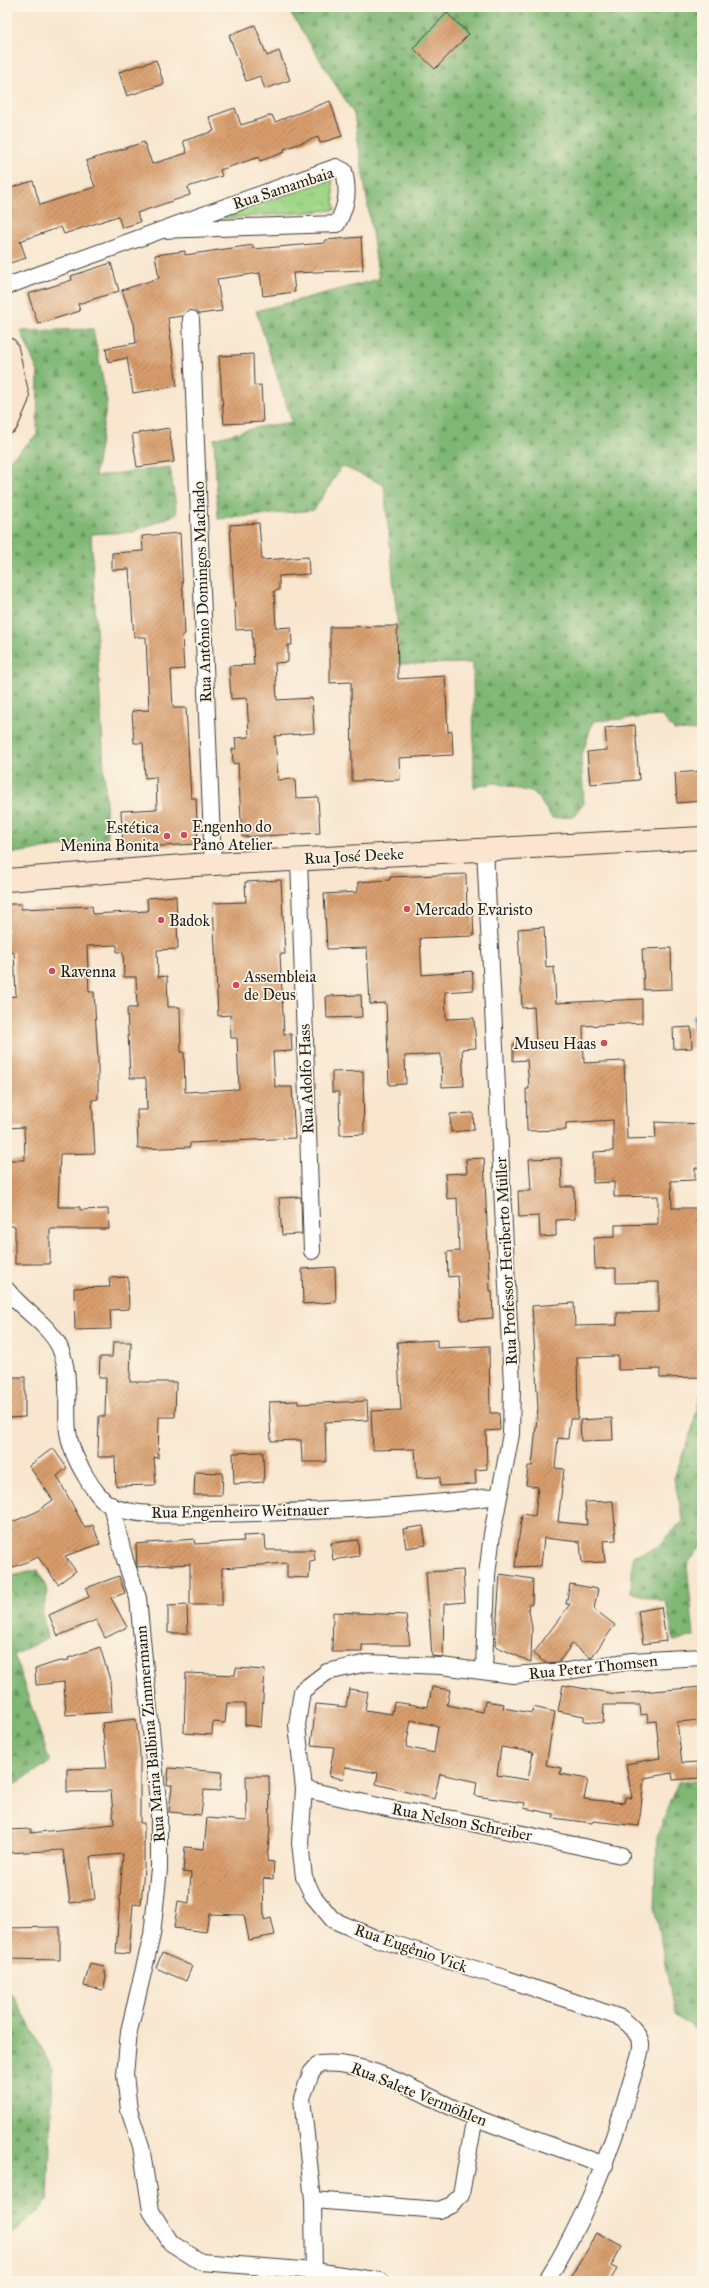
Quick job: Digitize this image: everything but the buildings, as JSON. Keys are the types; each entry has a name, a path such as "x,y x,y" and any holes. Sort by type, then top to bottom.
{"street":[{"name":"Rua Samambaia","path":"7,286 161,230 336,167 344,171 348,189 346,207 337,224 161,230"},
{"name":"Rua Antônio Domingos Machado","path":"191,319 213,864"},
{"path":"7,349 18,397 7,423"},
{"name":"Rua José Deeke","path":"7,880 213,864 702,838"},
{"name":"Rua Professor Heriberto Müller","path":"484,1671 487,1575 499,1496 511,1434 512,1385 485,849"},
{"name":"Rua Adolfo Hass","path":"299,859 312,1251"},
{"path":"7,1290 12,1306 48,1330 59,1347 68,1382 68,1433 74,1455 86,1477 111,1506"},
{"name":"Rua Engenheiro Weitnauer","path":"111,1506 149,1514 280,1513 447,1502 499,1496"},
{"name":"Rua Maria Balbina Zimmermann","path":"111,1506 125,1560 138,1598 159,1812 159,1869 152,1935 129,2031 125,2076 129,2110 141,2146 151,2212 171,2243 201,2262 314,2276 381,2281"},
{"name":"Rua Peter Thomsen","path":"484,1671 513,1675 539,1674 632,1661 702,1657"},
{"name":"Rua Eugênio Vick","path":"484,1671 441,1666 367,1663 327,1672 302,1690 297,1725 304,1789 300,1843 304,1877 313,1896 333,1920 375,1938 507,1979 621,2018 634,2027 641,2045 619,2124 605,2165 583,2215 563,2255 546,2281"},
{"name":"Rua Nelson Schreiber","path":"304,1789 391,1809 457,1820 621,1855"},
{"name":"Rua Salete Vermöhlen","path":"314,2276 313,2200 302,2098 311,2074 319,2064 332,2062 355,2066 385,2077 474,2117 605,2165"},
{"path":"313,2200 439,2210 452,2205 461,2194 474,2117"}],"green space":[{"path":"287,7 702,7 702,731 674,730 662,716 593,721 581,758 584,803 574,817 552,818 535,793 495,783 474,787 473,663 399,664 397,618 384,485 342,466 314,510 218,519 214,439 259,427 292,422 256,311 379,279 354,114"},
{"path":"332,180 335,210 213,219"},
{"path":"93,329 107,402 95,476 170,467 177,514 133,532 91,534 108,840 7,854 7,462 37,435 38,372 21,331"},
{"path":"702,1389 702,1545 687,1565 694,1636 674,1641 666,1602 631,1592 633,1556 659,1546 683,1520 674,1478 692,1429"},
{"path":"38,1570 48,1592 42,1612 47,1638 14,1655 50,1762 7,1789 7,1577"},
{"path":"702,1779 702,2033 675,2016 655,1911 657,1836 678,1783"},
{"path":"7,1991 15,1998 53,2070 48,2201 7,2239"}],"water":[{"path":"693,1016 702,1016 702,1039 694,1039"}],"place":[{"name":"Engenho do Pano Atelier","path":"184,835"},
{"name":"Estética Menina Bonita","path":"167,836"},
{"name":"Mercado Evaristo","path":"407,909"},
{"name":"Badok","path":"161,920"},
{"name":"Ravenna","path":"52,971"},
{"name":"Assembleia de Deus","path":"236,985"},
{"name":"Museu Haas","path":"604,1043"}]}
